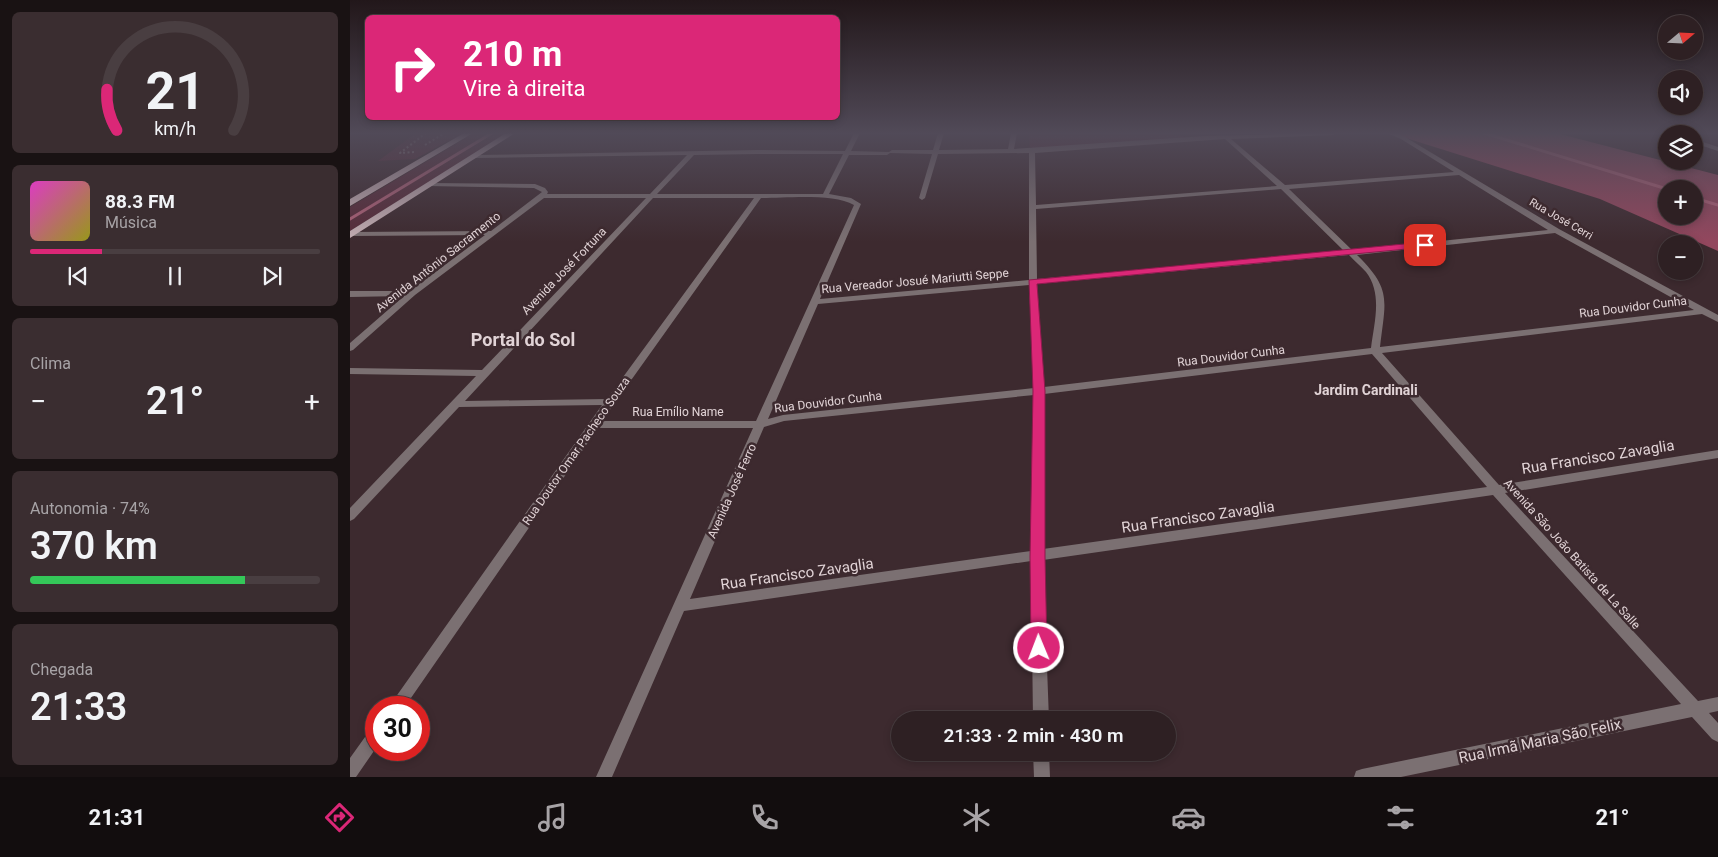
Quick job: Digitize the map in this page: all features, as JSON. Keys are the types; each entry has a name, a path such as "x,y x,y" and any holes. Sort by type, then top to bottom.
{"main road":[{"path":"350,203 407,169"},
{"path":"351,234 456,169"}],"street":[{"name":"Avenida José Fortuna","path":"350,516 677,169"},
{"path":"430,185 534,186 543,189 545,192 542,196 825,196 838,169"},
{"path":"922,198 931,169"},
{"path":"1032,169 1032,282 1039,391 1037,557 1040,711"},
{"path":"1267,169 1369,271 1376,282 1381,297 1375,351"},
{"name":"Rua José Cerri","path":"1454,169 1556,231 1718,319"},
{"path":"1032,207 1461,173"},
{"name":"Avenida Antônio Sacramento","path":"350,348 412,293 491,232 542,196"},
{"name":"Rua Doutor Omar Pacheco Souza","path":"404,696 610,402 759,196"},
{"name":"Avenida José Ferro","path":"604,777 858,204 843,197 825,196"},
{"name":"Rua Vereador Josué Mariutti Seppe","path":"814,302 1350,253 1556,231"},
{"path":"351,234 491,232"},
{"path":"350,294 412,293"},
{"name":"Rua Douvidor Cunha","path":"760,425 783,418 1039,391 1704,311"},
{"name":"Avenida São João Batista de La Salle","path":"1375,351 1496,490 1718,734"},
{"path":"350,371 483,374"},
{"path":"456,404 610,402"},
{"name":"Rua Emílio Name","path":"595,424 760,425"},
{"name":"Rua Francisco Zavaglia","path":"681,606 1037,557 1496,490 1718,454"},
{"name":"Rua Irmã Maria São Felix","path":"1362,777 1718,704"},
{"path":"350,772 365,751"},
{"path":"1041,761 1042,777"}],"shaded area":[{"path":"413,169 450,169 350,231 350,207"},
{"path":"1505,169 1699,170 1718,175 1718,251 1703,244 1703,235 1682,235 1659,225 1703,225 1703,180 1658,180 1658,225 1600,199"}],"waterway":[{"path":"350,219 432,169"},
{"path":"1602,169 1658,186"},
{"path":"1703,201 1718,205"}],"district":[{"name":"Portal do Sol","path":"523,339"},
{"name":"Jardim Cardinali","path":"1366,390"}],"route":[{"path":"1039,648 1037,557 1039,391 1032,282 1425,245"}]}
